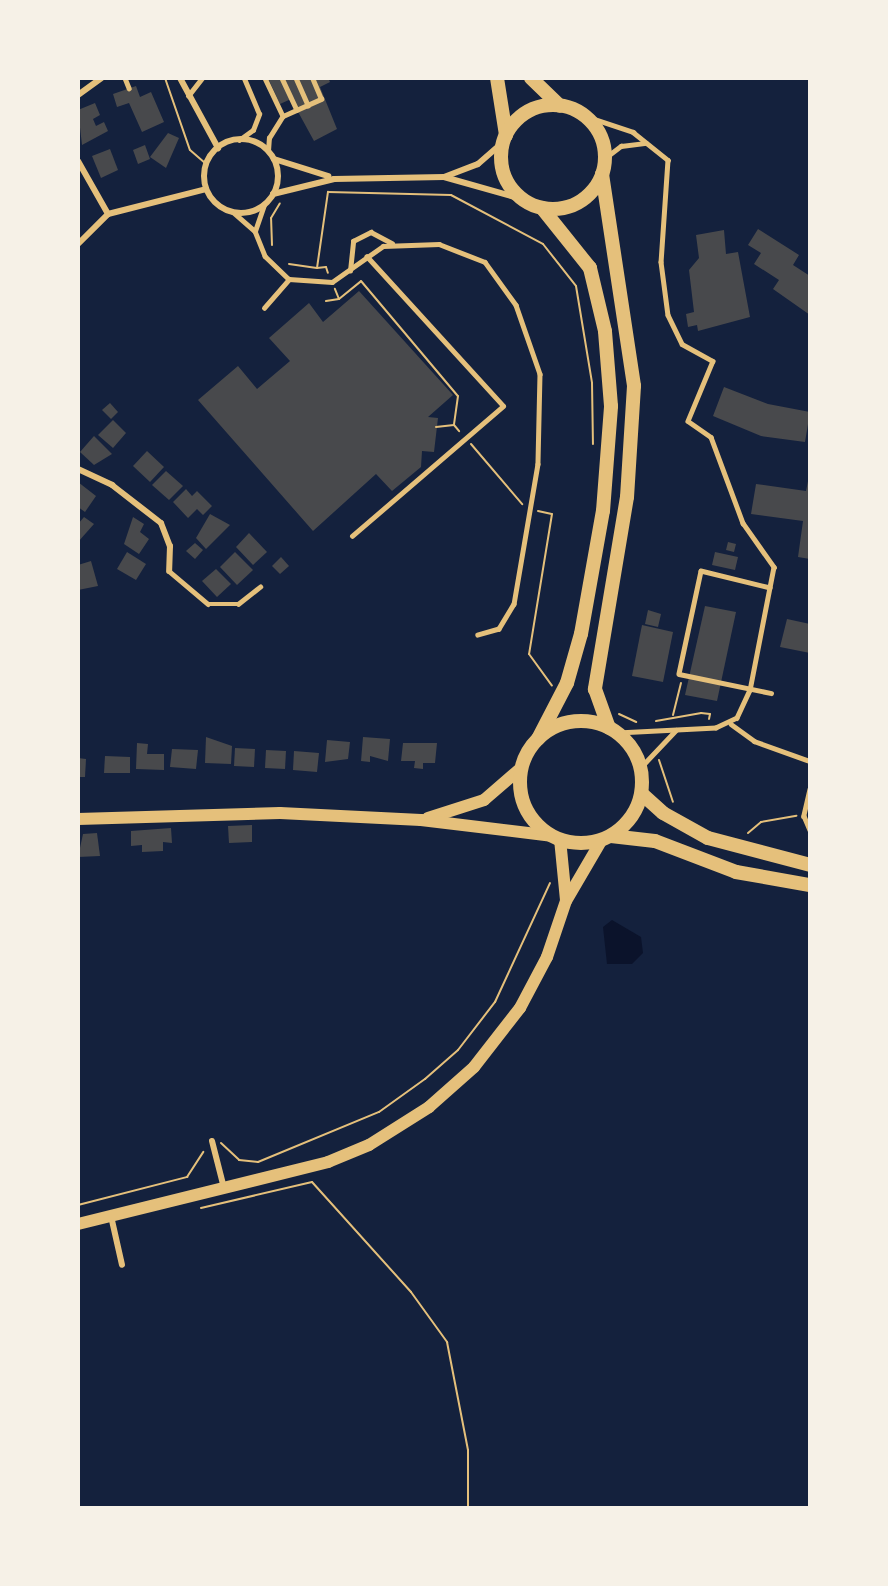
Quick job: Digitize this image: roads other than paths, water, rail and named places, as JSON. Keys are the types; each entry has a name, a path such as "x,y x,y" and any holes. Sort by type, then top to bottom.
{"highway":[{"path":"497,78 505,138 504,176 522,199 542,208 590,267 605,331 611,406 603,511 582,634 567,683 521,768 525,807 556,838 655,841 736,872 810,885"},
{"path":"531,78 560,106 585,116 601,137 605,158 602,174 634,386 629,486 595,689 614,730 640,768 642,794 630,819 606,838"},
{"path":"505,138 528,111 560,106"},
{"path":"542,208 580,201 602,174"},
{"path":"538,739 575,722 614,730"},
{"path":"642,794 671,819 708,838 810,865"}],"main road":[{"path":"421,820 477,803 521,768"},
{"path":"78,819 280,813 421,820 556,838 565,865 566,901"},
{"path":"78,1224 225,1189 348,1154 390,1133 443,1095 474,1067 520,1008 547,957 566,901 606,838"}],"street":[{"path":"78,95 100,78"},
{"path":"180,78 218,148"},
{"path":"444,177 478,164 505,138"},
{"path":"359,177 306,182 273,195 264,205 233,212 207,189 206,164 218,148 239,140 268,151 274,159 321,176 444,177 522,199"},
{"path":"273,195 274,159"},
{"path":"78,161 108,214"},
{"path":"78,244 108,214 207,189"},
{"path":"78,469 112,486 161,523 170,546 169,571"},
{"path":"213,1143 225,1189"},
{"path":"111,1216 122,1265"}],"lane":[{"path":"125,78 129,88"},
{"path":"188,96 202,78"},
{"path":"239,140 254,130 259,114 244,78"},
{"path":"265,78 283,116"},
{"path":"282,78 297,110"},
{"path":"296,78 308,105"},
{"path":"268,151 269,138 283,116 321,99 312,78"},
{"path":"585,116 649,143 665,156 670,172 661,262 670,325 686,348 713,361 688,421 711,437 743,523 774,567 750,690 731,724"},
{"path":"605,158 621,146 649,143"},
{"path":"255,231 264,205"},
{"path":"233,212 255,231 265,256 289,279 326,283 350,271 367,257 392,243"},
{"path":"350,271 347,255 353,241 371,232 392,243 439,244 475,255 492,268 516,305 535,355 541,393 531,509 511,611 495,632 478,635"},
{"path":"352,536 503,406 367,257"},
{"path":"264,308 289,279"},
{"path":"169,571 207,604 238,604 260,587"},
{"path":"770,588 701,571 683,674 771,693"},
{"path":"614,730 676,730 731,724 747,738 810,761"},
{"path":"640,768 651,751 676,730"},
{"path":"810,789 804,816 810,830"}],"water":[{"path":"612,920 641,937 643,953 632,964 607,964 603,927"}]}
